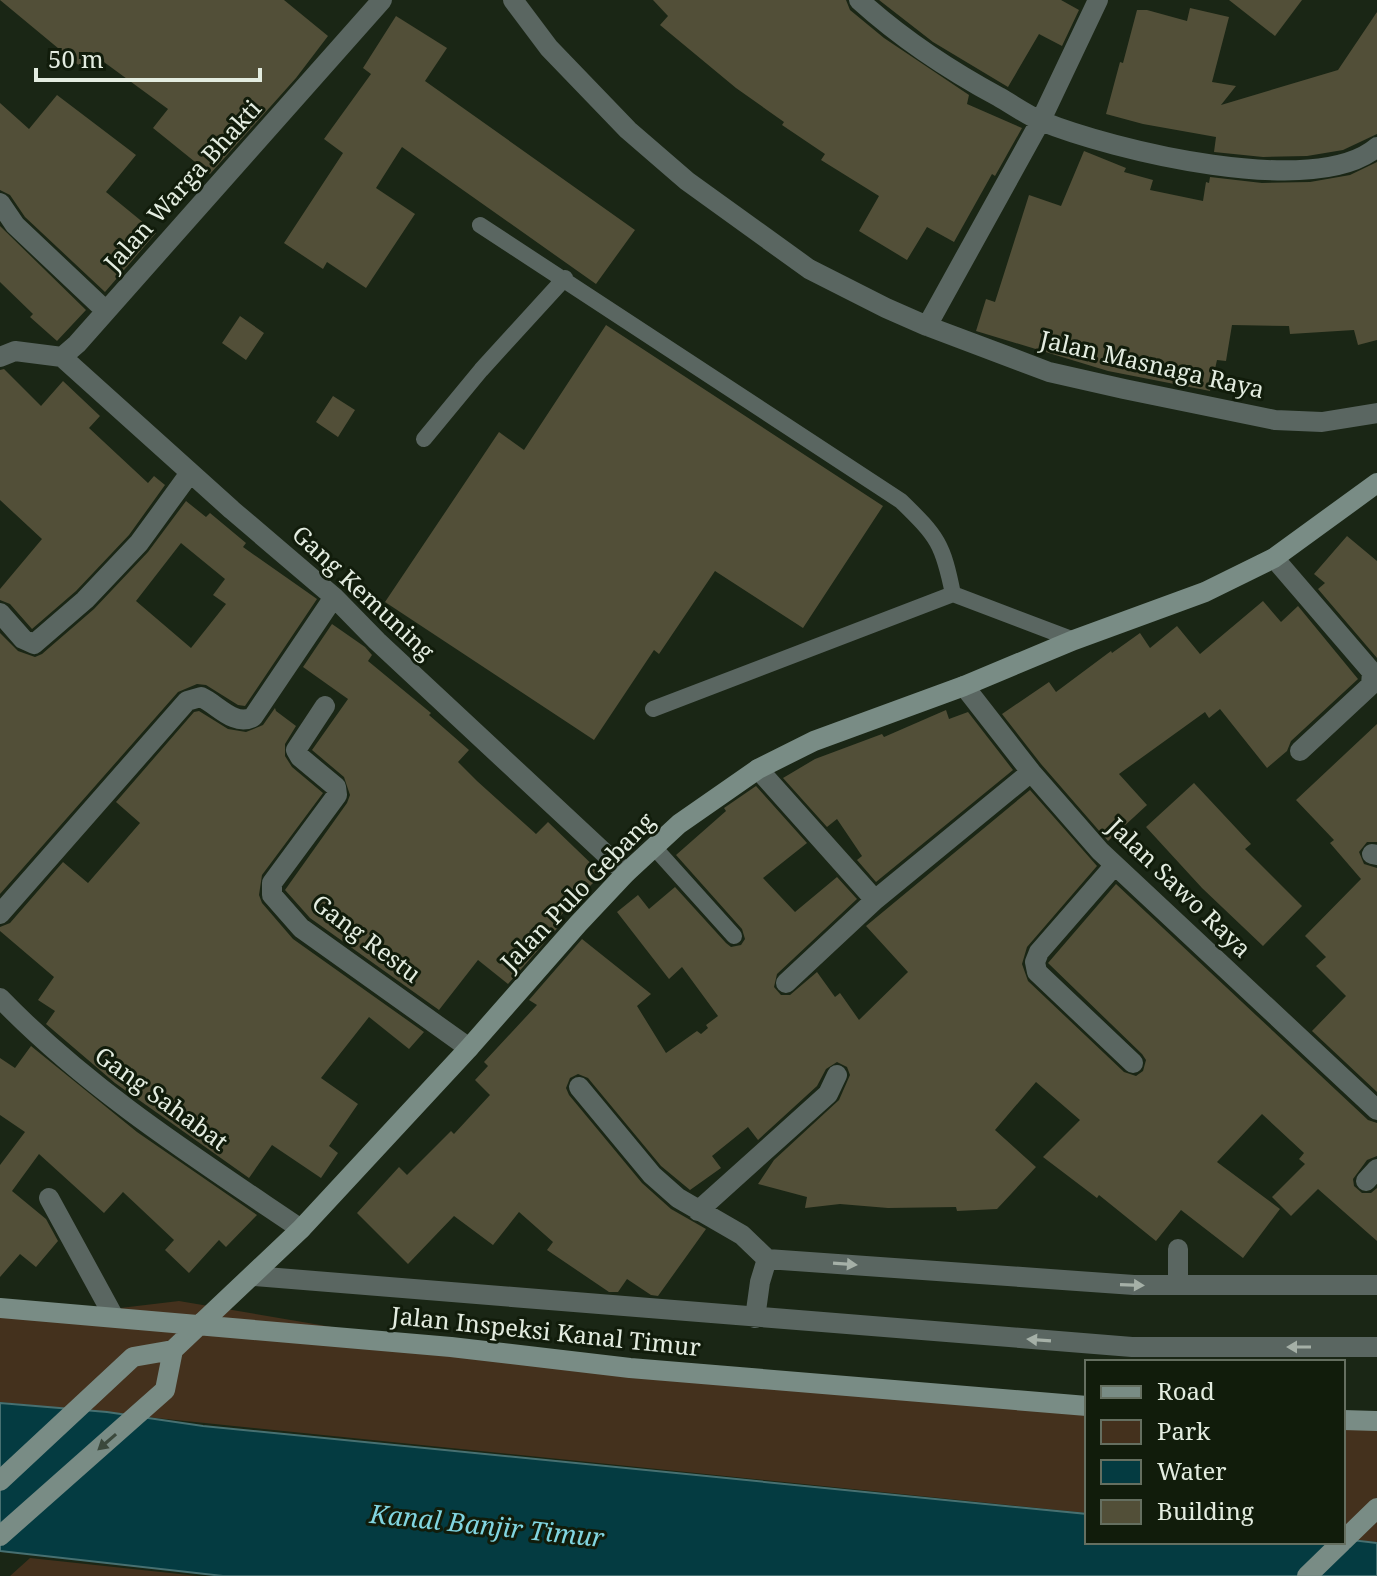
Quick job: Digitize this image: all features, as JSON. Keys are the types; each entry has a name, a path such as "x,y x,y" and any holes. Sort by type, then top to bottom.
{"street":[{"name":"Jalan Warga Bhakti","path":"62,357 77,344 382,0"},
{"name":"Jalan Masnaga Raya","path":"513,0 549,48 628,130 687,181 809,269 927,326 1049,372 1275,420 1322,422 1377,413"},
{"path":"859,0 958,75 1041,120 1126,146 1211,165 1309,171 1339,165 1377,147"},
{"path":"927,326 1041,120 1098,0"},
{"path":"0,203 15,225 106,311"},
{"path":"0,357 15,351 62,357"},
{"name":"Gang Kemuning","path":"62,357 334,597 626,873"},
{"path":"0,613 23,639 34,644 85,600 139,543 190,473"},
{"name":"Jalan Pulo Gebang","path":"173,1350 301,1229 626,873 679,824 758,769 814,741 1205,592 1274,558 1377,483"},
{"path":"1274,558 1372,672 1374,680 1300,751"},
{"path":"0,914 187,701 201,697 236,719 253,717 334,597"},
{"name":"Jalan Sawo Raya","path":"964,686 1031,772 1114,866 1377,1110"},
{"name":"Gang Restu","path":"325,706 296,750 300,757 336,787 337,795 272,883 272,895 301,928 469,1048"},
{"path":"758,769 875,900"},
{"path":"786,983 875,900 1031,772"},
{"path":"1114,866 1039,952 1035,962 1037,972 1133,1063"},
{"name":"Gang Sahabat","path":"0,998 42,1041 139,1119 301,1229"},
{"path":"698,1211 828,1094 837,1075"},
{"path":"579,1087 652,1175 678,1198 742,1235 767,1259 1134,1285 1377,1285"},
{"path":"49,1198 114,1317"},
{"path":"1178,1249 1178,1285"},
{"path":"755,1318 767,1259"},
{"path":"253,1276 1132,1347 1377,1347"},
{"name":"Jalan Inspeksi Kanal Timur","path":"0,1308 451,1347 630,1368 1085,1406"},
{"path":"0,1481 133,1357 173,1350 165,1390 0,1536"},
{"path":"1345,1420 1377,1421"},
{"path":"1345,1540 1377,1508"},
{"path":"1307,1576 1341,1544"}],"lane":[{"path":"480,225 901,501 932,531 945,556 953,594"},
{"path":"424,439 481,370 565,278"},
{"path":"653,709 953,594 1074,640"},
{"path":"653,846 734,936"}],"green space":[{"path":"179,1301 467,1350 1085,1403 1085,1513 0,1402 0,1308 95,1311"},
{"path":"1345,1420 1377,1421 1377,1542 1345,1539"},
{"path":"30,1558 198,1576 10,1576"}],"water":[{"name":"Kanal Banjir Timur","path":"0,1403 1085,1514 1085,1544 1345,1544 1345,1539 1377,1543 1377,1576 223,1576 0,1551"}],"building":[{"path":"0,0 284,0 328,36 296,78 210,174 153,128 168,109 93,54 82,68"},
{"path":"653,0 846,0 850,10 884,38 969,95 967,104 1022,128 954,242 927,227 907,260 859,231 879,196 821,160 825,154 782,125 784,122 736,88 660,25 668,16"},
{"path":"879,0 1061,0 1079,10 1062,46 1039,34 1008,87 933,42"},
{"path":"1229,0 1302,0 1275,36"},
{"path":"1190,8 1229,17 1212,82 1236,86 1221,105 1338,70 1377,12 1377,134 1343,150 1307,156 1263,157 1214,152 1216,137 1106,114 1137,10 1187,21"},
{"path":"396,16 447,48 425,81 635,230 596,284 402,147 376,188 415,214 366,288 327,262 323,269 284,243 343,153 324,139 371,74 363,68"},
{"path":"57,95 136,155 106,192 156,233 105,292 25,217 10,195 0,190 0,103 29,129"},
{"path":"1084,151 1126,168 1124,172 1153,180 1150,190 1203,201 1206,182 1209,183 1210,177 1262,183 1310,182 1350,175 1377,162 1377,340 1358,345 1354,330 1290,334 1289,326 1232,325 1226,361 1217,360 1210,391 1108,371 976,331 986,299 995,302 1029,195 1061,206"},
{"path":"0,226 86,310 57,341 30,317 33,314 0,282"},
{"path":"240,316 264,333 246,360 222,343"},
{"path":"606,325 883,506 803,628 715,571 659,654 654,650 594,740 385,602 499,432 524,450"},
{"path":"4,369 41,406 63,381 100,416 89,428 148,483 154,476 165,485 129,535 76,591 32,629 10,604 0,600 0,589 42,539 0,500 0,370"},
{"path":"333,396 355,410 338,437 316,422"},
{"path":"186,501 206,517 210,513 246,543 243,547 317,599 245,706 238,705 206,685 197,684 178,692 0,894 0,633 18,651 35,657 42,654 94,609 148,552","holes":["181,543 225,579 213,595 226,604 191,648 136,601"]},
{"path":"1347,536 1377,561 1377,658 1318,589 1325,583 1314,574"},
{"path":"1263,601 1281,622 1298,606 1358,679 1291,741 1287,751 1267,768 1220,709 1209,718 1205,712 1119,774 1147,805 1108,841 1002,714 1049,682 1056,692 1140,633 1150,648 1177,626 1200,654"},
{"path":"332,624 365,647 372,655 368,661 431,713 429,715 469,750 458,762 477,781 536,834 548,822 602,874 557,919 562,923 508,984 478,960 439,1010 310,918 285,890 350,795 344,777 312,750 348,699 303,667"},
{"path":"275,708 296,726 285,744 285,756 292,767 323,793 262,875 259,895 262,903 293,939 424,1032 409,1049 369,1017 321,1078 358,1104 329,1146 338,1153 321,1178 272,1145 249,1178 115,1083 46,1024 55,1011 38,1000 54,977 0,931 0,927 10,923 63,862 88,883 140,823 116,802 194,712 199,711 228,729 246,732 263,725"},
{"path":"946,710 949,719 968,712 1013,770 876,882 857,860 862,856 837,819 827,827 783,778 815,759 882,734 884,737"},
{"path":"1377,724 1377,842 1367,842 1359,852 1364,864 1377,868 1377,1092 1312,1031 1346,996 1316,966 1326,957 1305,936 1361,879 1330,843 1334,840 1296,800"},
{"path":"1194,783 1251,844 1245,849 1302,906 1263,946 1202,888 1146,827"},
{"path":"756,786 807,843 763,878 795,912 837,877 857,899 777,974 774,987 781,995 790,995 817,972 835,997 840,993 859,1020 908,972 866,926 1030,790 1097,866 1027,947 1022,964 1028,981 1124,1072 1136,1076 1143,1071 1146,1060 1142,1054 1048,963 1116,884 1368,1120 1377,1123 1377,1156 1367,1160 1353,1179 1354,1186 1362,1193 1371,1193 1377,1188 1377,1241 1318,1189 1291,1216 1272,1197 1305,1164 1299,1159 1304,1153 1262,1114 1217,1162 1280,1209 1243,1258 1181,1210 1156,1241 1099,1195 1097,1198 1043,1157 1080,1120 1036,1082 995,1130 1036,1167 997,1209 957,1211 956,1207 888,1208 840,1204 805,1208 807,1197 758,1184 774,1160 839,1100 850,1075 847,1067 837,1062 826,1069 817,1086 758,1140 748,1127 712,1156 721,1168 690,1190 661,1166 588,1078 578,1074 570,1078 566,1088 569,1095 642,1183 671,1209 706,1229 658,1296 651,1295 627,1279 618,1292 609,1292 547,1250 553,1242 519,1212 493,1245 454,1216 408,1264 357,1213 399,1167 407,1175 451,1131 454,1134 490,1095 475,1080 488,1066 484,1062 537,1005 529,1000 582,939 651,994 637,1006 666,1053 697,1031 701,1034 708,1028 706,1025 718,1016 682,967 669,979 617,912 638,895 649,909 675,887 726,943 731,947 741,945 745,939 742,929 676,855 726,811 724,808"},
{"path":"31,1046 137,1132 257,1215 226,1247 219,1240 189,1273 165,1250 174,1240 123,1192 104,1213 39,1154 12,1191 46,1219 58,1241 36,1267 20,1254 0,1277 0,1165 25,1132 0,1115 0,1058 15,1068"}]}
